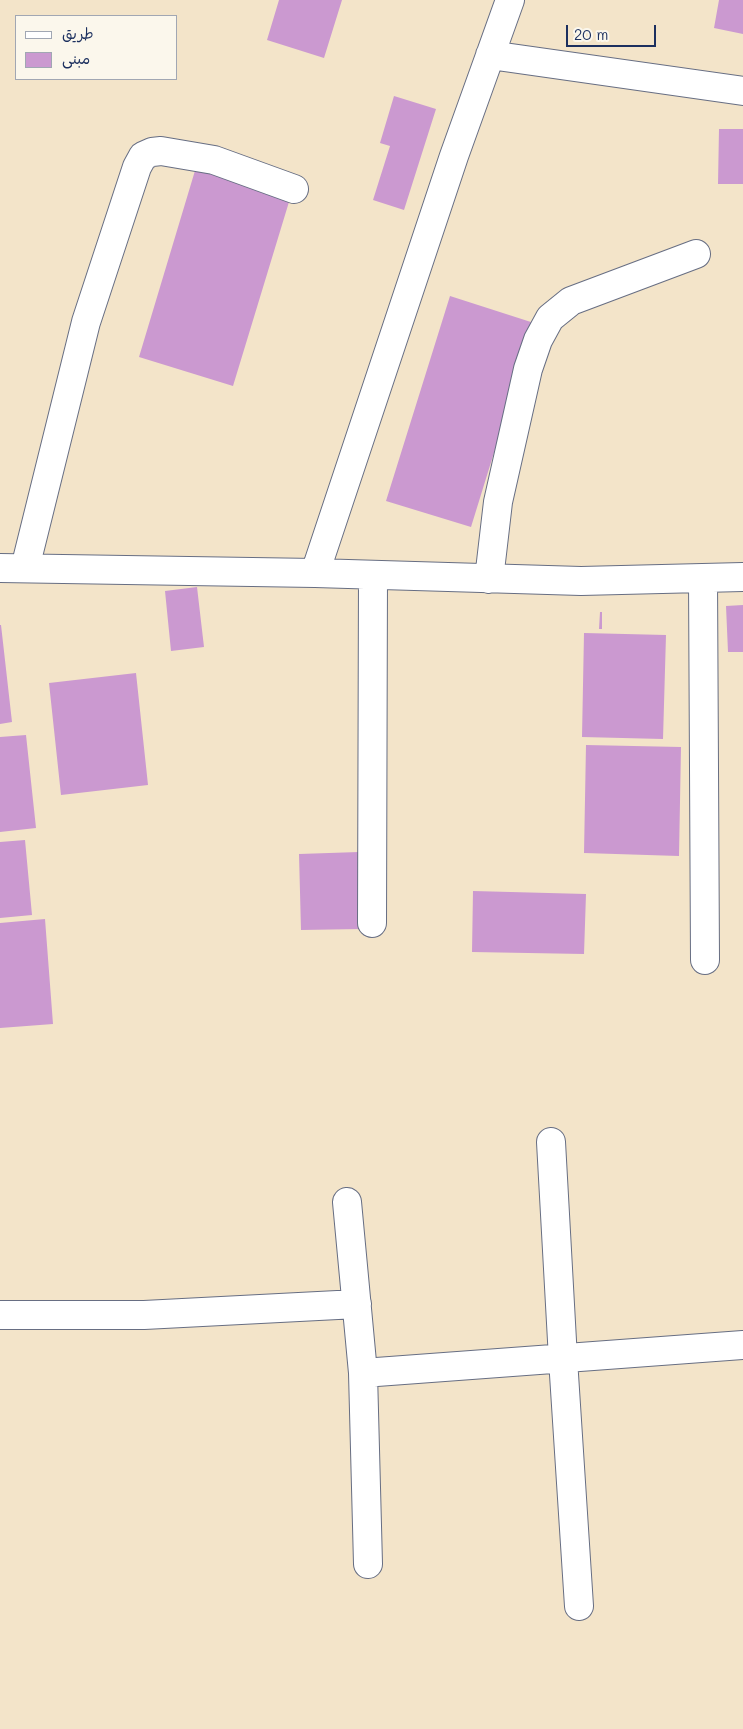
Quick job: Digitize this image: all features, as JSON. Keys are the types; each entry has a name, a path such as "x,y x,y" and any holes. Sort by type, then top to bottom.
{"street":[{"path":"315,574 454,156 510,0"},
{"path":"490,55 743,91"},
{"path":"294,189 214,160 161,151 143,156 137,167 86,322 12,568 581,581 743,577"},
{"path":"489,579 498,502 526,378 538,340 550,318 572,302 696,254"},
{"path":"372,923 373,576"},
{"path":"703,578 705,960"},
{"path":"551,1142 562,1359 579,1606"},
{"path":"347,1202 363,1373 368,1564"},
{"path":"0,1315 144,1315 357,1304"},
{"path":"363,1373 743,1345"}],"building":[{"path":"279,0 342,0 324,58 267,40"},
{"path":"719,0 743,0 743,34 714,28"},
{"path":"394,96 436,109 404,210 373,200 390,146 380,143"},
{"path":"719,129 743,129 743,184 718,184"},
{"path":"197,164 292,192 233,386 139,357"},
{"path":"450,296 534,323 471,527 386,501"},
{"path":"197,587 204,647 171,651 165,591"},
{"path":"743,605 743,652 728,652 726,606"},
{"path":"600,612 602,612 602,629 599,629"},
{"path":"0,625 12,722 0,724"},
{"path":"584,633 666,635 663,739 582,737"},
{"path":"136,673 148,785 61,795 49,683"},
{"path":"26,735 36,828 0,832 0,737"},
{"path":"586,745 681,747 679,856 584,853"},
{"path":"25,840 32,915 0,918 0,842"},
{"path":"359,852 361,929 301,930 299,854"},
{"path":"473,891 586,894 584,954 472,952"},
{"path":"45,919 53,1024 0,1028 0,923"}]}
